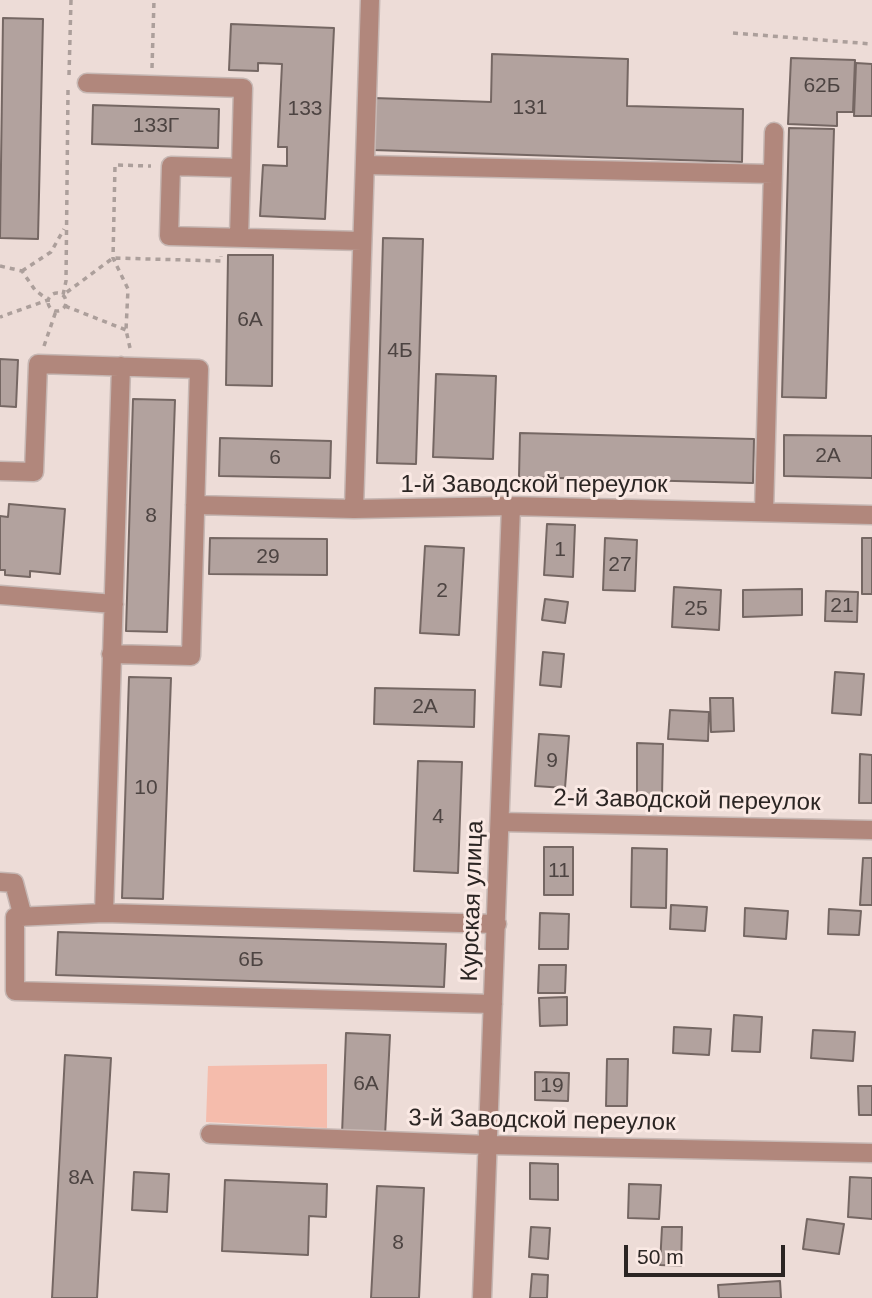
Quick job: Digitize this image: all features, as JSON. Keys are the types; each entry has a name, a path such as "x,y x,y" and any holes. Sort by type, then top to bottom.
{"street":[{"path":"354,509 370,0"},
{"path":"87,83 243,88 239,237"},
{"path":"764,512 774,132"},
{"path":"365,165 773,174"},
{"path":"241,168 171,166 169,236 362,241"},
{"path":"0,471 34,472 38,364 199,369 191,656 111,654"},
{"path":"104,913 111,654 128,367"},
{"name":"1-й Заводской переулок","path":"195,505 354,509 511,506 872,515"},
{"name":"Курская улица","path":"482,1298 511,506"},
{"path":"0,595 114,604"},
{"name":"2-й Заводской переулок","path":"500,822 872,830"},
{"path":"0,882 13,883 23,917"},
{"path":"493,1004 15,991 15,917 104,913 496,924"},
{"name":"3-й Заводской переулок","path":"210,1134 488,1145 872,1153"}],"path":[{"path":"65,306 63,295 66,281 71,0"},
{"path":"152,85 154,0"},
{"path":"733,33 872,44"},
{"path":"128,367 128,289 113,258 116,165 171,166"},
{"path":"22,271 51,252 65,227"},
{"path":"0,317 48,300 53,294 63,295 113,258"},
{"path":"0,266 22,271 35,290 48,300 49,308 56,311"},
{"path":"65,306 126,330"},
{"path":"38,364 56,311 65,306"}],"shaded area":[{"path":"327,1064 327,1128 206,1122 208,1066"}],"building":[{"path":"3,18 43,19 38,239 0,238"},
{"path":"231,24 334,28 325,219 260,216 263,165 287,166 287,147 278,147 282,64 258,63 258,71 229,70"},
{"path":"492,54 628,59 627,106 743,109 742,162 373,150 374,98 491,102"},
{"path":"791,58 855,60 853,112 837,112 837,126 788,124"},
{"path":"856,63 872,64 872,116 854,116"},
{"path":"93,105 219,109 218,148 92,144"},
{"path":"789,128 834,129 826,398 782,397"},
{"path":"383,238 423,239 416,464 377,463"},
{"path":"228,255 273,255 272,386 226,385"},
{"path":"0,359 18,360 16,407 0,406"},
{"path":"436,374 496,376 493,459 433,457"},
{"path":"133,399 175,400 167,632 126,631"},
{"path":"520,433 754,439 753,483 519,477"},
{"path":"784,435 872,436 872,478 784,476"},
{"path":"220,438 331,441 330,478 219,476"},
{"path":"9,504 65,509 60,574 30,571 30,577 5,575 5,570 0,570 0,516 8,517"},
{"path":"547,524 575,525 573,577 544,575"},
{"path":"210,538 327,539 327,575 209,574"},
{"path":"605,538 637,540 635,591 603,590"},
{"path":"862,538 872,538 872,594 862,594"},
{"path":"425,546 464,548 459,635 420,633"},
{"path":"674,587 721,590 719,630 672,627"},
{"path":"802,589 802,615 743,617 743,590"},
{"path":"826,591 858,592 857,622 825,621"},
{"path":"545,599 568,602 565,623 542,620"},
{"path":"543,652 564,654 561,687 540,685"},
{"path":"835,672 864,674 861,715 832,713"},
{"path":"129,677 171,678 163,899 122,898"},
{"path":"375,688 475,690 474,727 374,724"},
{"path":"710,698 733,698 734,731 711,732"},
{"path":"670,710 709,712 708,741 668,739"},
{"path":"539,734 569,736 565,788 535,786"},
{"path":"637,743 663,744 662,797 637,796"},
{"path":"860,754 872,755 872,803 859,803"},
{"path":"418,761 462,762 458,873 414,871"},
{"path":"544,847 573,847 573,895 544,895"},
{"path":"632,848 667,849 666,908 631,907"},
{"path":"863,858 872,858 872,905 860,905"},
{"path":"671,905 707,907 705,931 670,929"},
{"path":"745,908 788,911 786,939 744,936"},
{"path":"829,909 861,911 859,935 828,934"},
{"path":"540,913 569,914 568,949 539,949"},
{"path":"58,932 446,944 444,987 56,975"},
{"path":"539,965 566,965 565,993 538,993"},
{"path":"567,997 567,1025 540,1026 539,998"},
{"path":"734,1015 762,1017 760,1052 732,1051"},
{"path":"674,1027 711,1029 709,1055 673,1053"},
{"path":"813,1030 855,1032 853,1061 811,1058"},
{"path":"346,1033 390,1035 385,1136 342,1134"},
{"path":"65,1055 111,1058 97,1298 52,1298"},
{"path":"607,1059 628,1059 627,1106 606,1106"},
{"path":"535,1072 569,1073 568,1101 535,1100"},
{"path":"858,1086 872,1086 872,1115 859,1115"},
{"path":"530,1163 558,1164 558,1200 530,1199"},
{"path":"134,1172 169,1174 167,1212 132,1210"},
{"path":"850,1177 872,1178 872,1219 848,1217"},
{"path":"225,1180 327,1184 326,1217 309,1216 308,1255 222,1251"},
{"path":"629,1184 661,1185 659,1219 628,1218"},
{"path":"377,1186 424,1188 419,1298 371,1298"},
{"path":"807,1219 844,1224 839,1254 803,1249"},
{"path":"531,1227 550,1228 548,1259 529,1257"},
{"path":"662,1227 682,1227 681,1266 660,1265"},
{"path":"532,1274 548,1275 547,1298 530,1298"},
{"path":"780,1281 781,1298 719,1298 718,1285"}]}
